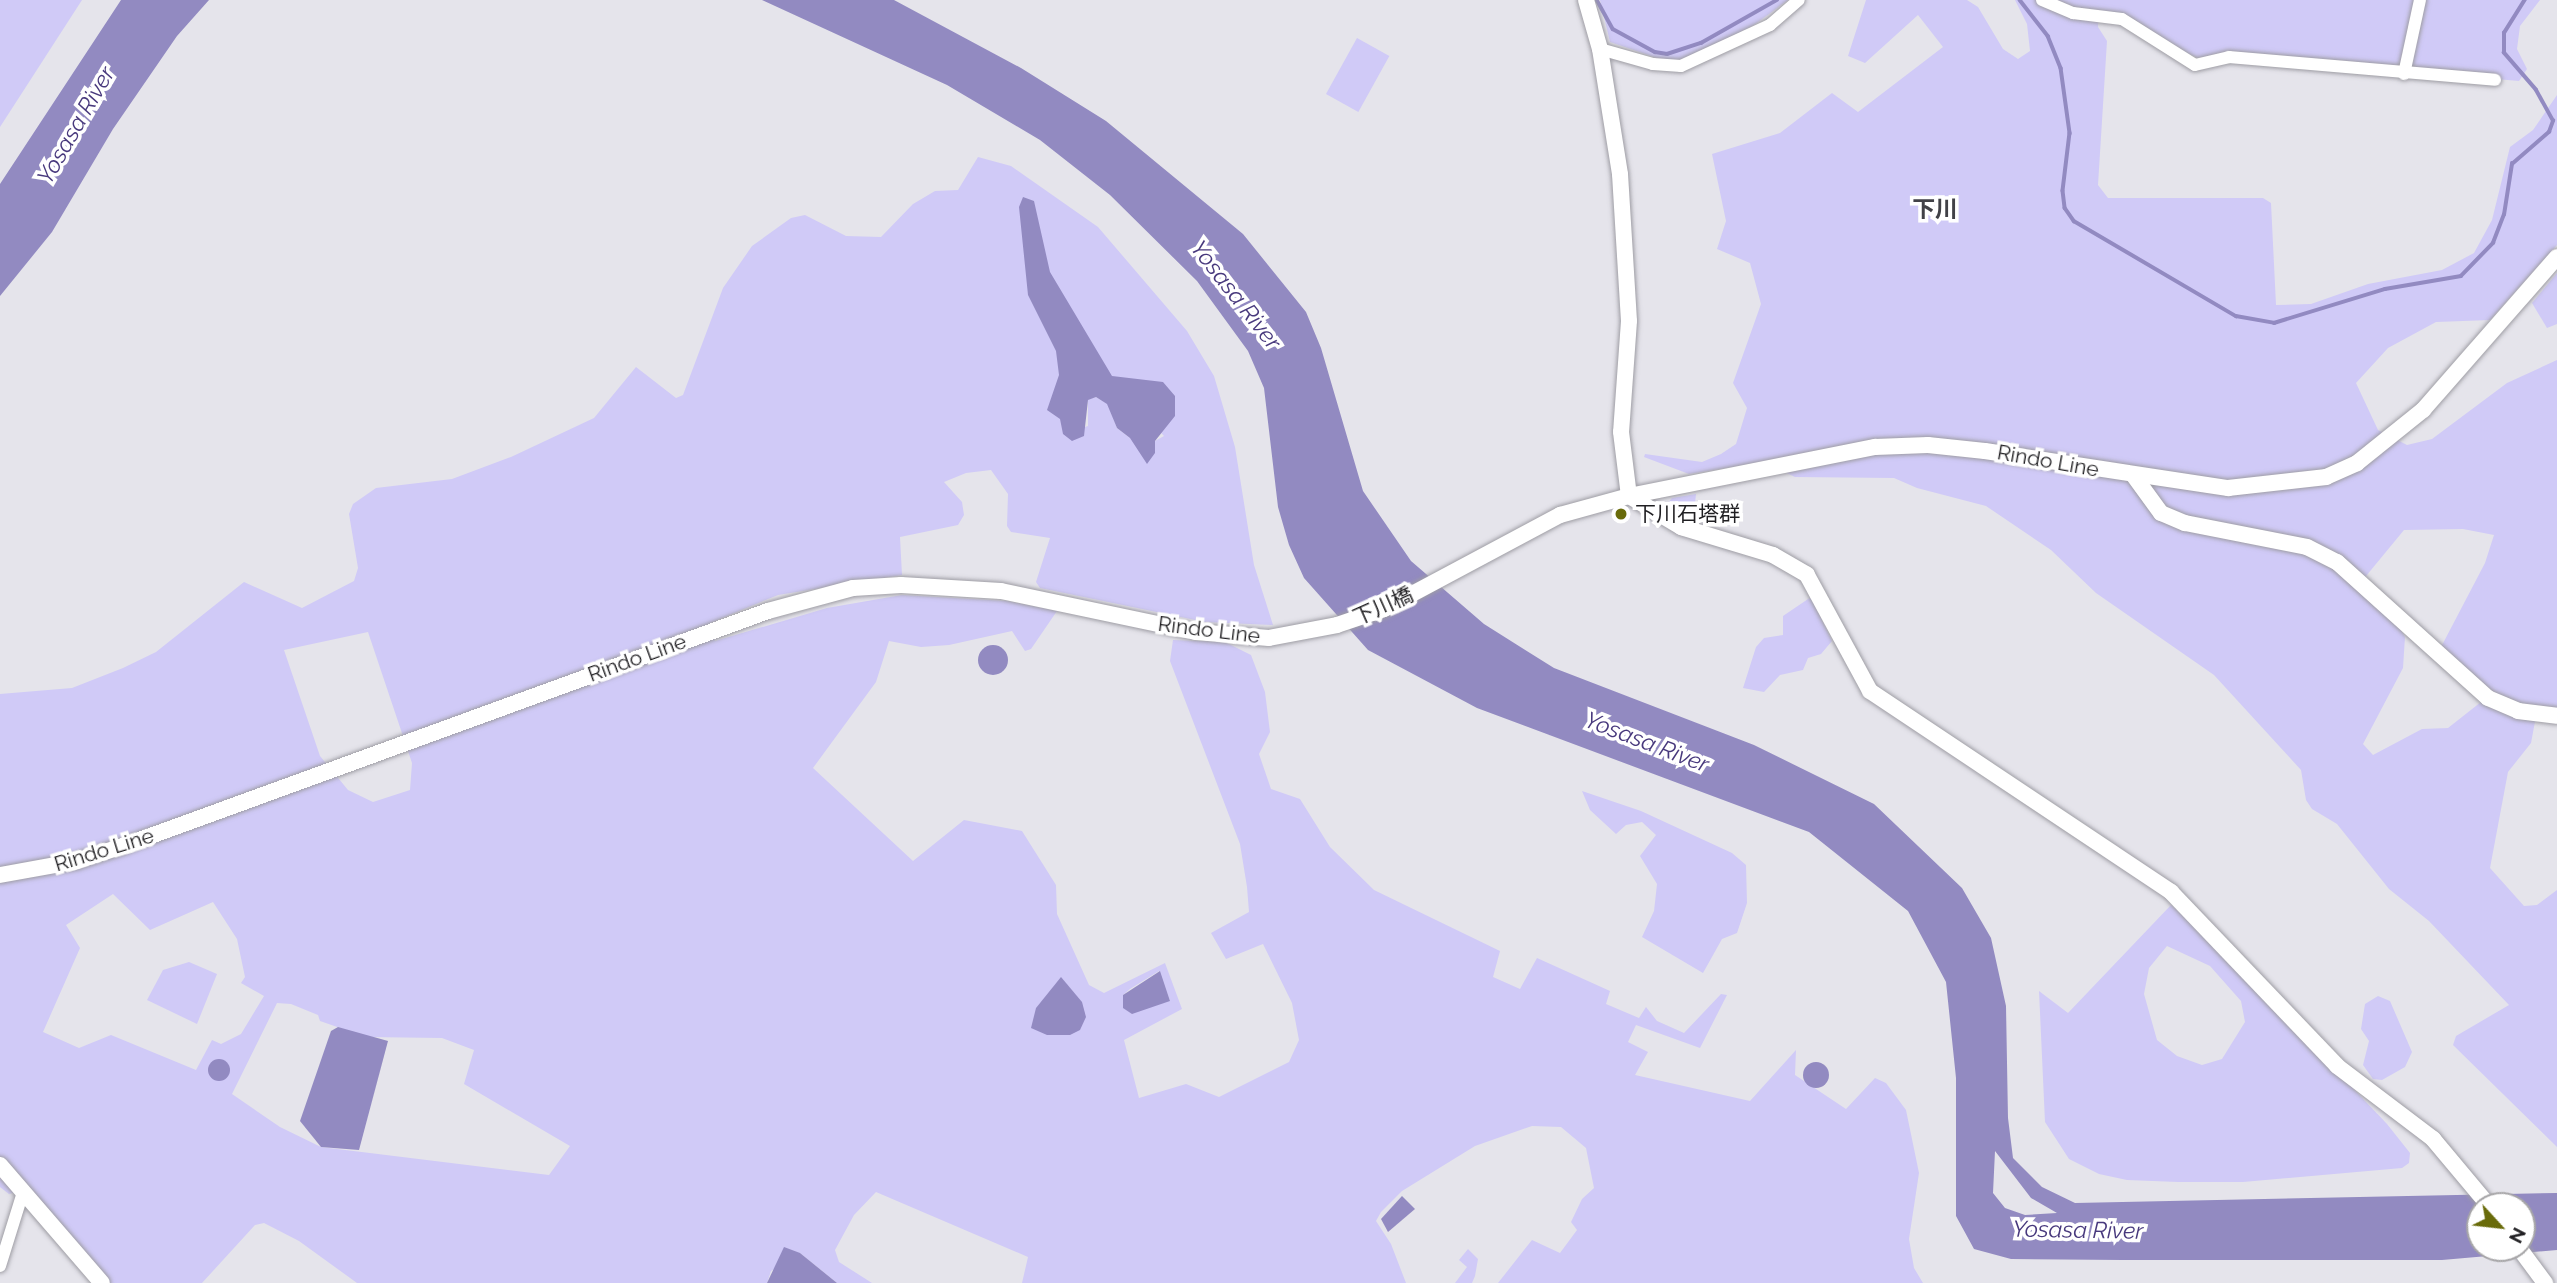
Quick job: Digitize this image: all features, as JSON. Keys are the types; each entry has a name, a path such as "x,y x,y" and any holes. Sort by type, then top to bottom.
{"street":[{"path":"1586,0 1600,49 1620,174 1629,321 1620,432 1629,496 1657,517 1773,555 1807,575 1870,691 2171,892 2337,1066 2412,1120 2464,1171 2479,1192"},
{"path":"1600,49 1653,64 1681,66 1770,24 1799,0"},
{"path":"2042,0 2073,13 2133,24 2195,65 2229,57 2495,80"},
{"path":"2404,74 2420,0"},
{"name":"Rindo Line","path":"1466,564 1540,523 1629,496 1824,455 1928,445 2134,476 2250,488 2326,477 2357,463 2423,410 2557,257"},
{"path":"2134,476 2146,499 2173,518 2298,545 2337,562 2488,698 2518,711 2557,716"},
{"name":"下川橋","path":"1294,635 1384,609 1466,564"},
{"name":"Rindo Line","path":"0,875 77,861 123,846 768,611 853,589 957,586 1049,599 1196,632 1269,638 1294,635"},
{"path":"0,1165 102,1283"},
{"path":"0,1266 23,1192"},
{"path":"2529,1262 2543,1281"}],"shaded area":[{"path":"0,0 82,0 0,127"},
{"path":"1600,0 1788,0 1754,25 1687,60 1663,60 1610,42"},
{"path":"1866,0 1967,0 1978,7 2003,49 2018,59 2030,51 2027,24 2015,0 2540,0 2520,26 2517,49 2527,69 2519,81 2219,55 2198,58 2099,12 2098,27 2107,41 2098,185 2108,198 2263,198 2271,203 2276,305 2311,304 2368,284 2442,270 2474,253 2492,220 2510,147 2533,130 2557,95 2557,245 2490,320 2436,322 2388,348 2356,383 2378,430 2407,445 2432,439 2507,383 2557,360 2557,709 2537,711 2531,743 2508,772 2490,868 2524,906 2537,905 2557,890 2557,1147 2453,1045 2456,1036 2509,1005 2429,921 2389,889 2337,824 2312,809 2306,800 2301,770 2214,675 2096,593 2051,550 1986,506 1917,488 1894,478 1795,477 1763,462 1689,474 1644,457 1645,454 1702,462 1721,454 1736,444 1747,408 1733,383 1761,304 1750,263 1717,249 1726,221 1712,154 1780,133 1832,93 1858,112 1943,47 1918,15 1865,63 1848,56","holes":["2463,529 2494,535 2485,563 2440,649 2481,702 2448,728 2422,729 2373,755 2363,744 2403,668 2405,637 2395,620 2357,587 2404,530"]},
{"path":"1357,38 1389,56 1358,112 1326,94"},
{"path":"978,157 1011,166 1098,227 1187,331 1214,376 1235,447 1254,565 1273,625 1205,622 1040,588 1036,582 1050,538 1011,532 1007,526 1008,494 991,470 966,473 944,482 962,502 964,515 958,525 900,537 902,575 778,595 710,623 715,641 827,608 902,595 1007,601 1057,611 1031,649 1025,651 1012,631 949,645 921,647 889,641 876,682 813,768 913,861 964,820 1022,831 1056,885 1057,914 1089,985 1104,993 1165,963 1182,1009 1124,1040 1139,1098 1186,1084 1219,1097 1289,1062 1299,1040 1292,1003 1263,944 1226,959 1211,933 1249,912 1247,887 1240,844 1170,661 1173,640 1225,642 1251,655 1265,692 1270,732 1259,754 1271,789 1300,799 1330,847 1374,890 1500,951 1493,977 1520,989 1537,958 1610,991 1606,1004 1639,1018 1646,1007 1657,1021 1684,1033 1721,994 1727,995 1700,1048 1636,1025 1628,1042 1648,1052 1635,1075 1750,1101 1796,1050 1795,1075 1846,1109 1875,1078 1886,1083 1906,1110 1919,1173 1909,1239 1914,1268 1923,1283 1498,1283 1532,1240 1560,1253 1577,1230 1571,1222 1582,1199 1594,1188 1586,1148 1561,1127 1532,1126 1475,1146 1402,1191 1381,1212 1376,1221 1391,1244 1406,1283 1022,1283 1028,1257 876,1192 854,1215 835,1250 839,1262 872,1283 837,1283 800,1253 771,1271 767,1283 357,1283 299,1241 264,1223 255,1225 202,1283 104,1283 24,1190 9,1194 0,1187 0,694 72,688 123,668 156,652 244,582 302,608 354,581 358,568 349,514 353,504 376,488 452,479 511,457 594,418 636,367 676,398 683,395 723,288 752,246 791,218 805,215 846,236 881,237 913,204 935,191 958,190","holes":["1048,280 1102,371 1164,436 1155,441 1130,438 1117,428 1108,404 1096,397 1088,399 1088,426 1063,434 1065,350","368,632 412,763 410,790 373,802 348,790 320,756 284,650","113,894 150,930 213,902 237,939 245,977 241,983 264,996 241,1034 221,1044 212,1040 196,1070 111,1035 79,1048 43,1032 80,948 66,925","1159,971 1170,1001 1123,995","277,1003 291,1004 318,1015 320,1021 366,1037 442,1038 474,1050 464,1084 570,1146 549,1175 321,1147 280,1127 232,1094"]},
{"path":"2557,273 2557,324 2547,328 2532,303"},
{"path":"1696,494 1693,523 1668,514 1664,508 1672,498"},
{"path":"1811,597 1832,641 1821,654 1808,658 1803,670 1780,675 1764,692 1743,688 1756,647 1764,638 1783,635 1783,616"},
{"path":"1582,791 1641,811 1732,853 1746,865 1747,903 1737,933 1722,939 1703,973 1642,937 1654,911 1657,884 1640,856 1656,835 1642,822 1626,825 1616,834 1590,810"},
{"path":"2171,905 2213,942 2387,1124 2410,1153 2409,1163 2402,1168 2243,1182 2127,1180 2099,1174 2069,1159 2045,1122 2039,991 2068,1013","holes":["2167,946 2210,966 2241,1001 2245,1022 2222,1059 2202,1065 2177,1056 2157,1040 2144,994 2149,968"]},
{"path":"189,962 217,974 197,1024 147,1000 163,970"},
{"path":"2378,996 2390,1001 2412,1052 2405,1067 2382,1080 2373,1079 2363,1065 2369,1041 2361,1029 2365,1004"},
{"path":"1468,1249 1478,1259 1475,1276 1472,1283 1455,1283 1467,1267 1459,1260"}],"water":[{"name":"Yosasa River","path":"121,0 209,0 177,36 113,129 52,232 0,296 0,184"},
{"name":"Yosasa River","path":"762,0 894,0 1021,68 1106,121 1243,234 1306,312 1321,348 1363,491 1411,561 1484,624 1554,668 1754,745 1874,804 1962,888 1991,938 2006,1006 2008,1118 2013,1158 2042,1187 2075,1203 2466,1195 2466,1258 2011,1259 1974,1249 1956,1216 1956,1078 1946,982 1908,911 1809,832 1477,708 1368,650 1304,578 1289,545 1278,507 1264,388 1248,351 1197,281 1110,195 1040,140 947,85","holes":["1995,1151 2031,1198 2057,1213 2025,1215 2005,1208 1993,1193"]},
{"path":"1023,197 1034,201 1050,272 1112,376 1163,382 1175,396 1175,416 1155,441 1155,453 1147,464 1130,438 1117,428 1107,404 1096,397 1088,400 1084,436 1072,441 1063,434 1060,419 1047,410 1059,375 1056,351 1028,295 1019,207"},
{"path":"993,645 1004,649 1008,660 1004,671 993,675 982,671 978,660 982,649"},
{"path":"1160,971 1170,1001 1132,1014 1123,1008 1123,995"},
{"path":"1061,977 1082,1002 1086,1017 1080,1030 1070,1035 1047,1035 1031,1028 1036,1008"},
{"path":"338,1027 388,1041 359,1150 321,1147 300,1121 331,1031"},
{"path":"219,1059 227,1062 230,1070 227,1078 219,1081 211,1078 208,1070 211,1062"},
{"path":"1816,1062 1825,1066 1829,1075 1825,1084 1816,1088 1807,1084 1803,1075 1807,1066"},
{"path":"2536,1193 2557,1193 2557,1250 2536,1252"},
{"path":"1402,1196 1415,1209 1388,1232 1381,1219"},
{"path":"784,1247 800,1253 837,1283 767,1283"}],"waterway":[{"path":"1597,0 1613,29 1655,52 1667,54 1701,43 1777,0"},
{"path":"2020,0 2048,36 2061,68 2070,133 2063,191 2065,208 2074,221 2236,316 2274,323 2385,289 2461,276 2493,243 2504,215 2512,164 2549,132 2553,121 2536,90 2504,53 2504,33 2525,0"}],"place":[{"name":"下川石塔群","path":"1621,514"}],"district":[{"name":"下川","path":"1935,209"}]}
